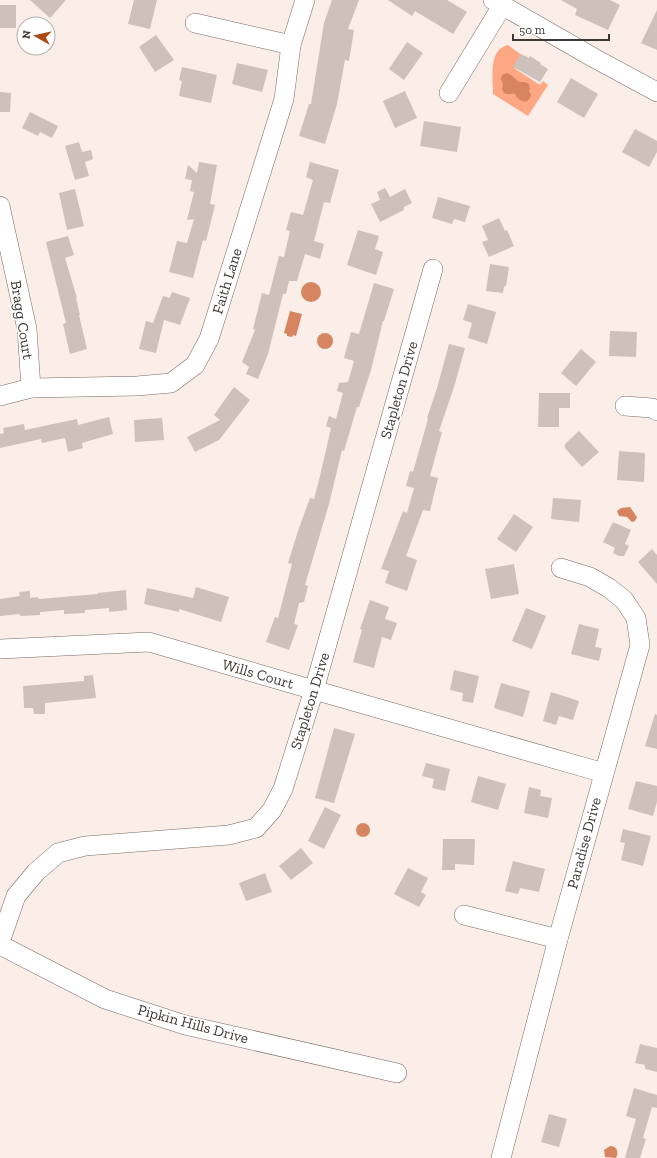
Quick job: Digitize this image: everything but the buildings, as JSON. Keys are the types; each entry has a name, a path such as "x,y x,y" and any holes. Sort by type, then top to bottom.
{"street":[{"name":"Faith Lane","path":"0,396 31,388 137,386 171,383 195,365 209,338 284,99 291,45 305,0"},
{"path":"450,92 498,3 657,92"},
{"path":"195,23 291,45"},
{"name":"Bragg Court","path":"0,206 27,329 31,388"},
{"name":"Stapleton Drive","path":"0,944 16,896 36,872 58,853 85,846 229,835 256,828 272,810 283,789 314,690 433,269"},
{"path":"625,406 652,408 657,411"},
{"name":"Paradise Drive","path":"501,1158 558,939 640,645 636,618 624,600 609,588 590,577 561,568"},
{"name":"Wills Court","path":"0,649 149,642 604,773"},
{"path":"464,915 558,939"},
{"name":"Pipkin Hills Drive","path":"0,944 105,999 185,1025 397,1073"}],"shaded area":[{"path":"508,45 523,56 514,68 540,85 543,81 548,85 528,116 493,94 492,73 494,58 497,52"},
{"path":"507,73 519,82 529,84 529,91 531,95 528,100 521,100 515,94 504,93 501,79 502,75"},
{"path":"311,282 318,285 321,292 318,299 311,302 304,299 301,292 304,285"},
{"path":"290,311 302,314 296,336 293,335 292,337 287,336 287,334 284,333"},
{"path":"325,333 331,335 333,341 331,347 325,349 319,347 317,341 319,335"},
{"path":"630,507 637,517 635,521 632,522 627,517 619,516 617,511 621,508"},
{"path":"360,823 366,823 370,827 370,833 366,837 360,837 356,833 356,827"},
{"path":"610,1146 617,1150 616,1158 605,1157 604,1150"}]}
